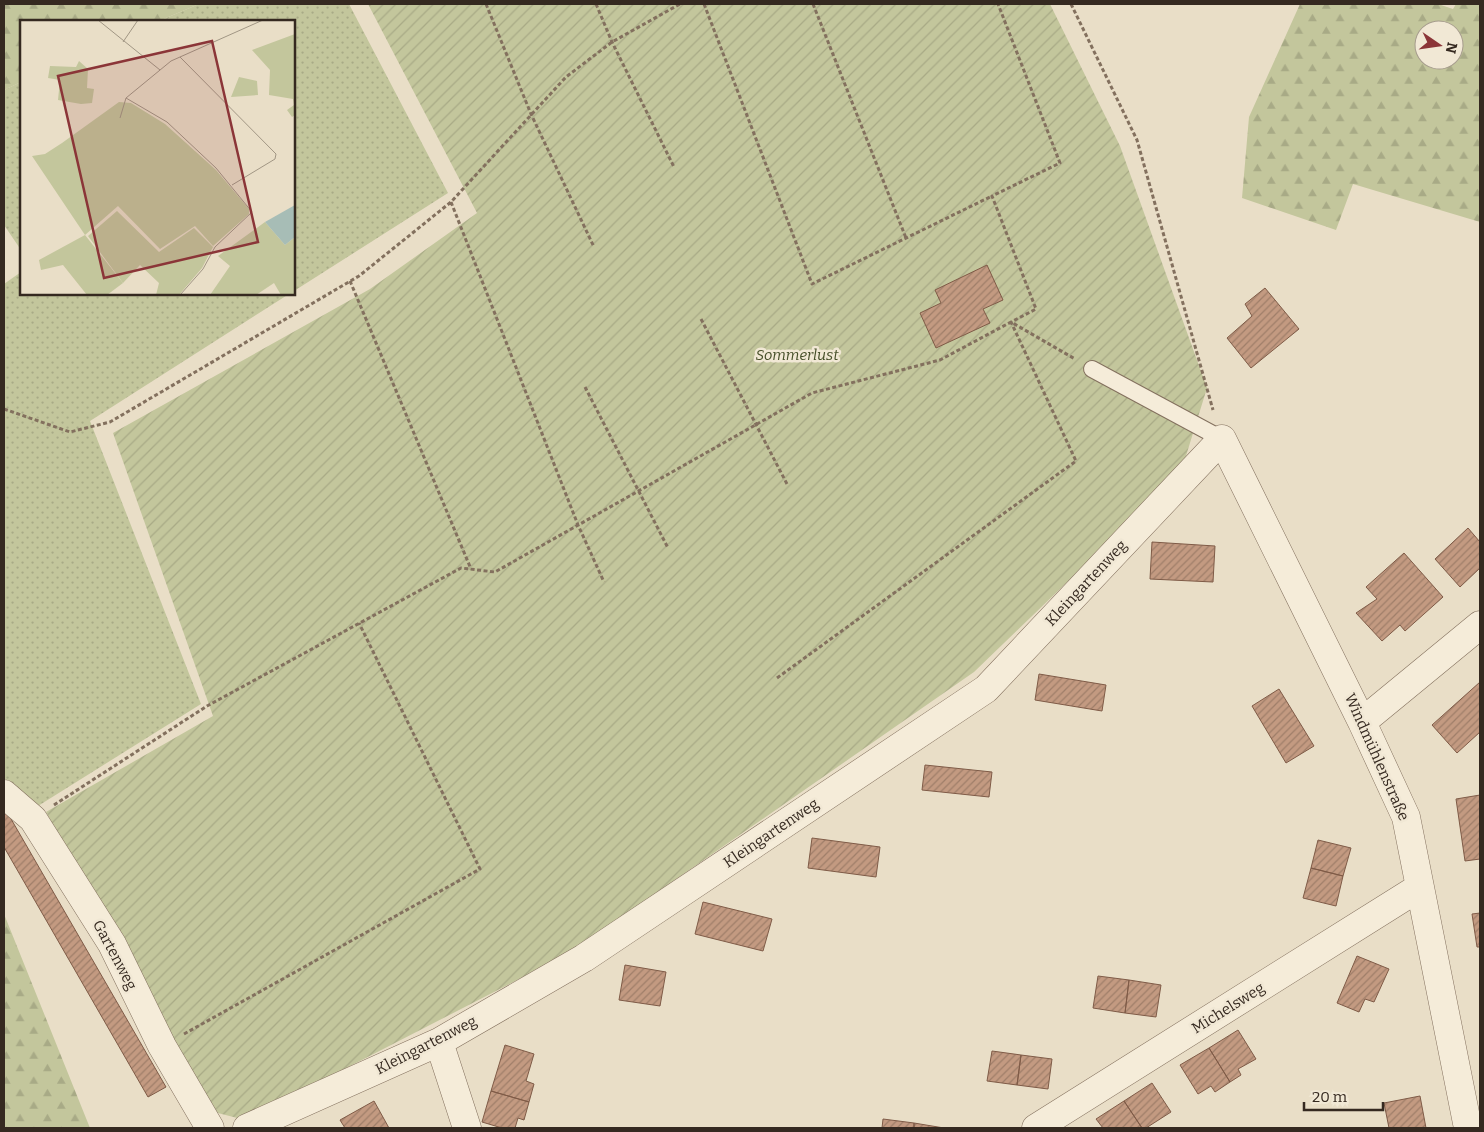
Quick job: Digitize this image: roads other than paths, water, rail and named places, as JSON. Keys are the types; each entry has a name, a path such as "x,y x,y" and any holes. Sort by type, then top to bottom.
{"street":[{"name":"Windmühlenstraße","path":"1222,439 1362,722 1406,817 1468,1128"},
{"name":"Kleingartenweg","path":"247,1128 439,1042 584,958 986,689 1222,439"},
{"path":"1362,722 1480,625"},
{"name":"Gartenweg","path":"4,794 33,819 112,944 162,1046 210,1128"},
{"name":"Michelsweg","path":"1036,1128 1420,887"},
{"path":"439,1042 467,1128"}],"lane":[{"path":"1092,369 1222,439"}],"park label":[{"name":"Sommerlust","path":"797,355"}]}
